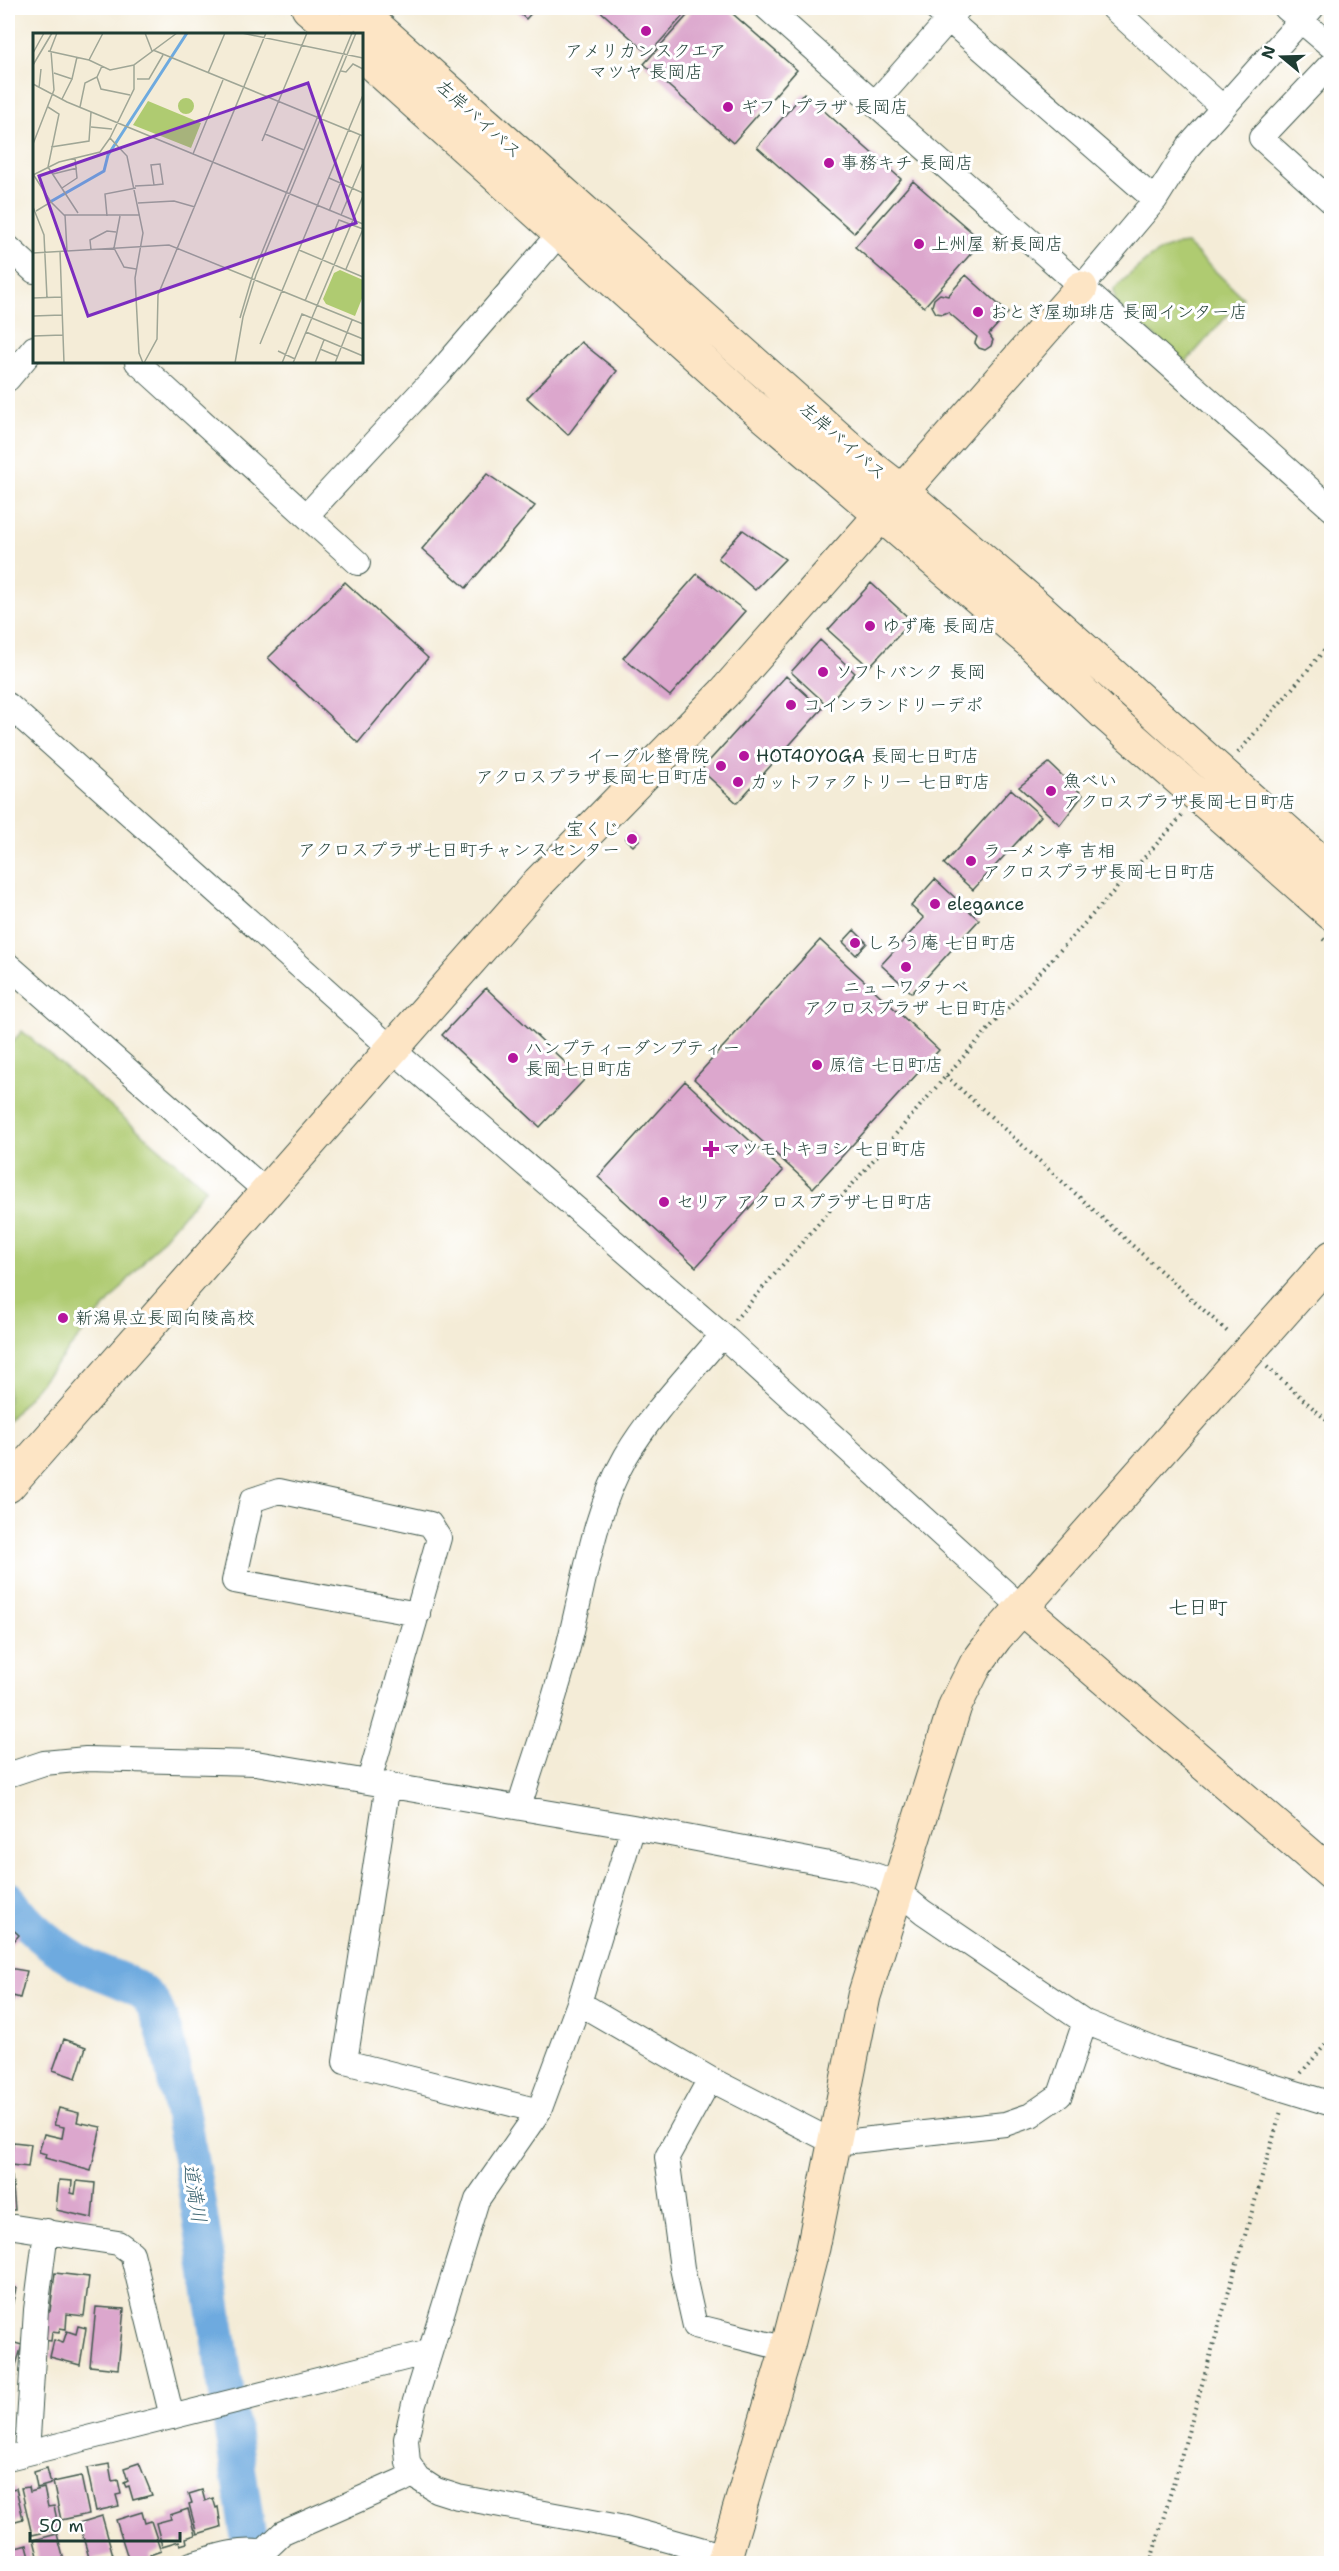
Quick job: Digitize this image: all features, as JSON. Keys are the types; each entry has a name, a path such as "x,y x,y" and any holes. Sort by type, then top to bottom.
{"street":[{"name":"左岸バイパス","path":"356,8 844,444 891,502 1030,642 1156,759 1332,914"},
{"path":"767,8 1332,509"},
{"path":"1113,8 1222,107"},
{"path":"875,103 947,12 1155,200"},
{"path":"8,1486 268,1193 539,882 724,693 1081,288 1155,200 1189,146 1300,12 1332,47"},
{"name":"左岸バイパス","path":"363,56 558,235 748,402 891,502 1058,625 1332,872"},
{"path":"1332,63 1261,138 1332,202"},
{"path":"307,515 438,374 558,235"},
{"path":"8,247 33,270"},
{"path":"8,379 33,349"},
{"path":"138,363 358,563"},
{"path":"8,705 393,1050 722,1335 1022,1608 1332,1874"},
{"path":"8,965 268,1193"},
{"path":"633,1827 579,2002 538,2111 477,2200 429,2352 406,2439 408,2463 419,2479 436,2490 458,2497 625,2528 724,2560 787,2349 813,2248 864,1996 944,1736 963,1686 990,1646 1022,1608 1332,1257"},
{"path":"519,1807 567,1653 598,1524 610,1491 626,1456 646,1427 722,1335"},
{"path":"418,1614 234,1581 252,1500 279,1491 430,1524 439,1538 418,1614 379,1782 345,2062 538,2111"},
{"path":"8,1775 27,1767 67,1760 215,1760 256,1763 379,1782 856,1869 880,1877 923,1912 1084,2022 1161,2052 1332,2104"},
{"path":"579,2002 710,2079 835,2143 1005,2124 1031,2115 1060,2095 1084,2022"},
{"path":"710,2079 667,2157 682,2268 695,2326 787,2349"},
{"path":"8,2226 118,2243 132,2253 172,2417"},
{"path":"46,2231 17,2456 429,2352"},
{"path":"191,2564 226,2553 248,2551 264,2559 283,2533 415,2473"}],"path":[{"path":"1238,754 1332,641"},
{"path":"722,1335 946,1076 1181,815"},
{"path":"946,1076 1332,1425"},
{"path":"1150,2564 1287,2092 1332,2037"}],"green space":[{"path":"1187,244 1243,298 1186,362 1115,303 1114,289 1147,259 1176,245"},
{"name":"新潟県立長岡向陵高校","path":"22,1031 206,1188 8,1421 8,1047"}],"building":[{"path":"513,8 536,8 526,19"},
{"name":"アメリカンスクエア マツヤ 長岡店","path":"597,8 690,8 649,54"},
{"name":"ギフトプラザ 長岡店","path":"694,8 726,8 797,70 733,143 644,64"},
{"name":"事務キチ 長岡店","path":"804,93 901,179 854,233 757,147"},
{"name":"上州屋 新長岡店","path":"913,181 982,241 924,307 855,247"},
{"name":"おとぎ屋珈琲店 長岡インター店","path":"966,275 1008,313 989,334 993,340 991,346 985,350 979,348 975,343 977,337 948,312 936,313 932,306 934,299 940,294 948,296"},
{"path":"581,342 617,371 568,435 527,398"},
{"path":"487,474 535,506 466,588 422,549"},
{"path":"743,530 785,559 755,590 718,558"},
{"path":"697,574 745,611 670,696 623,658"},
{"path":"345,582 428,658 358,743 268,658"},
{"name":"ゆず庵 長岡店","path":"871,583 912,621 869,667 828,630"},
{"name":"ソフトバンク 長岡","path":"820,640 855,673 827,705 791,672"},
{"path":"786,676 822,709 737,803 701,770"},
{"name":"魚べい アクロスプラザ長岡七日町店","path":"1049,763 1083,795 1060,825 1019,787"},
{"path":"1011,789 1041,816 973,890 944,864"},
{"name":"宝くじ アクロスプラザ七日町チャンスセンター","path":"631,832 639,840 633,846 625,839"},
{"path":"935,879 979,920 912,993 881,965 924,918 911,906"},
{"name":"しろう庵 七日町店","path":"854,930 867,943 856,955 843,942"},
{"name":"原信 七日町店","path":"820,940 939,1050 813,1188 694,1079"},
{"name":"ハンプティーダンプティー 長岡七日町店","path":"486,988 584,1080 540,1127 442,1035"},
{"path":"685,1081 783,1171 696,1267 598,1177"},
{"path":"8,1925 19,1935 8,1948"},
{"path":"8,1968 27,1971 20,1998 13,1996 12,2007 8,2006"},
{"path":"64,2039 86,2047 76,2078 53,2070"},
{"path":"59,2108 79,2113 77,2122 101,2127 91,2171 45,2158 46,2154 39,2152 44,2134 62,2138 64,2127 54,2125"},
{"path":"13,2142 31,2144 28,2167 11,2165"},
{"path":"8,2176 12,2176 15,2210 8,2210"},
{"path":"59,2180 72,2181 71,2193 75,2194 77,2181 95,2183 92,2218 56,2210"},
{"path":"55,2273 89,2277 84,2316 67,2314 66,2329 60,2328 59,2333 52,2332 51,2341 42,2340 46,2310 50,2311"},
{"path":"8,2286 16,2288 12,2306 8,2305"},
{"path":"96,2307 124,2309 118,2369 90,2366"},
{"path":"78,2326 86,2328 80,2365 50,2357 54,2340 63,2343 67,2331 76,2334"},
{"path":"8,2341 22,2345 14,2372 10,2370 8,2377"},
{"path":"139,2463 152,2495 133,2500 129,2486 126,2487 124,2483 128,2481 124,2468"},
{"path":"109,2464 112,2481 118,2480 121,2494 116,2495 119,2506 96,2511 87,2468"},
{"path":"47,2468 51,2484 37,2488 34,2472"},
{"path":"81,2476 89,2514 61,2520 53,2482"},
{"path":"29,2487 30,2492 44,2488 48,2507 54,2506 59,2529 32,2535 21,2488"},
{"path":"16,2488 23,2519 8,2523 8,2490"},
{"path":"202,2490 205,2501 213,2498 216,2508 218,2507 221,2527 197,2534 189,2504 192,2503 189,2494"},
{"path":"188,2509 195,2535 186,2538 187,2543 180,2545 179,2541 162,2546 156,2523 171,2519 170,2515"},
{"path":"142,2512 145,2523 151,2521 161,2551 150,2555 152,2561 122,2564 129,2561 116,2520"},
{"path":"102,2516 113,2555 90,2561 79,2523"},
{"path":"57,2534 65,2564 40,2564 34,2540"},
{"path":"27,2545 32,2564 8,2564 8,2550"}],"waterway":[{"name":"道満川","path":"8,1899 34,1930 55,1947 90,1968 130,1985 144,1994 150,2000 160,2021 172,2066 191,2162 253,2564"}],"place":[{"name":"アメリカンスクエア マツヤ 長岡店","path":"646,31"},
{"name":"ギフトプラザ 長岡店","path":"728,107"},
{"name":"事務キチ 長岡店","path":"829,163"},
{"name":"上州屋 新長岡店","path":"919,244"},
{"name":"おとぎ屋珈琲店 長岡インター店","path":"978,312"},
{"name":"ゆず庵 長岡店","path":"870,626"},
{"name":"ソフトバンク 長岡","path":"823,672"},
{"name":"コインランドリーデポ","path":"791,705"},
{"name":"HOT40YOGA 長岡七日町店","path":"744,756"},
{"name":"イーグル整骨院 アクロスプラザ長岡七日町店","path":"721,766"},
{"name":"カットファクトリー 七日町店","path":"738,782"},
{"name":"魚べい アクロスプラザ長岡七日町店","path":"1051,791"},
{"name":"宝くじ アクロスプラザ七日町チャンスセンター","path":"632,839"},
{"name":"ラーメン亭 吉相 アクロスプラザ長岡七日町店","path":"971,861"},
{"name":"elegance","path":"935,904"},
{"name":"しろう庵 七日町店","path":"855,943"},
{"name":"ニューワタナベ アクロスプラザ 七日町店","path":"906,967"},
{"name":"ハンプティーダンプティー 長岡七日町店","path":"513,1058"},
{"name":"原信 七日町店","path":"817,1065"},
{"name":"マツモトキヨシ 七日町店","path":"711,1149"},
{"name":"セリア アクロスプラザ七日町店","path":"664,1202"},
{"name":"新潟県立長岡向陵高校","path":"63,1318"}],"district":[{"name":"七日町","path":"1198,1607"}]}
